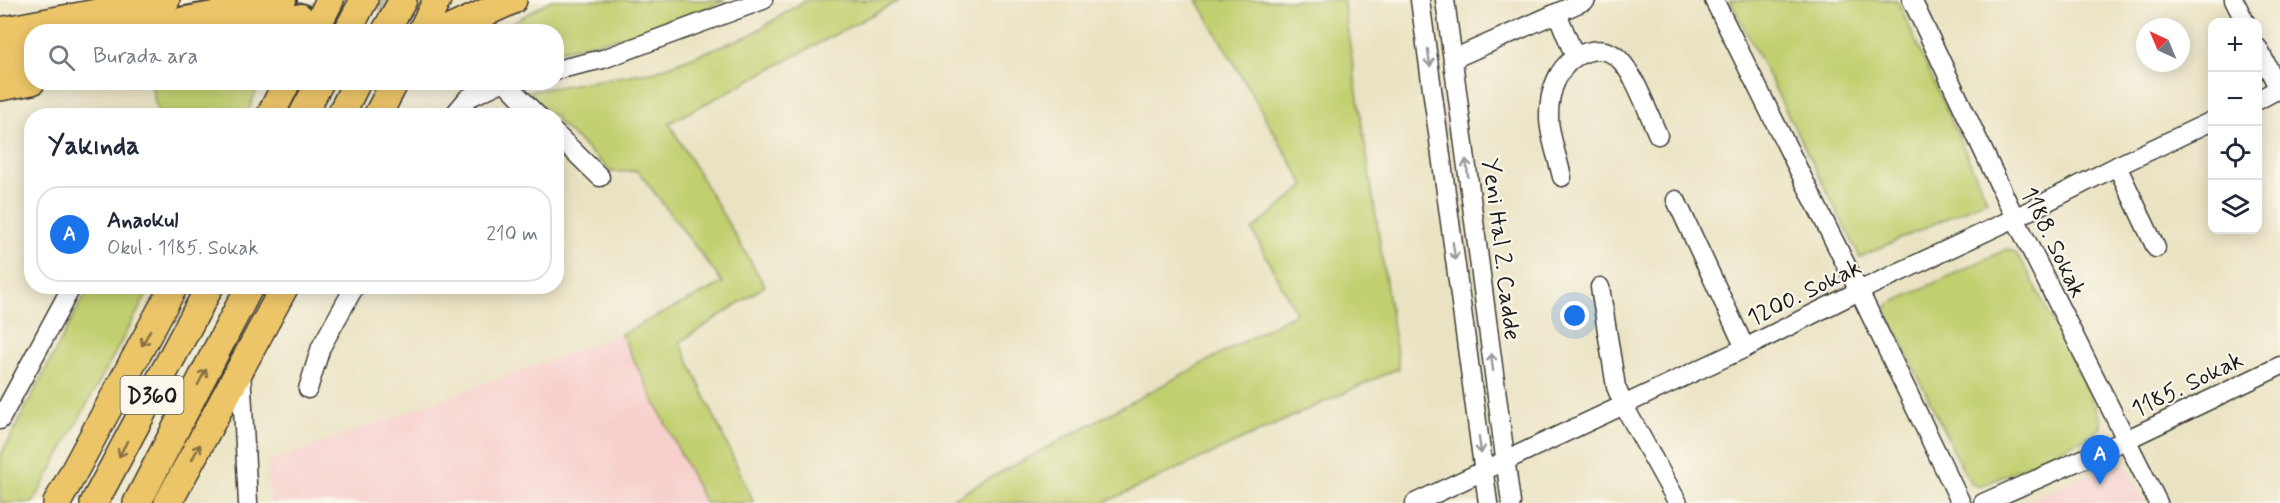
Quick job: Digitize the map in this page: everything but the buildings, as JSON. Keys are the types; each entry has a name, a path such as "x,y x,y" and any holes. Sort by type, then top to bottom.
{"highway":[{"path":"37,24 166,0"},
{"path":"300,16 330,0"},
{"path":"351,24 364,0"},
{"path":"390,24 403,0"},
{"path":"426,24 438,0"},
{"path":"460,24 513,0"},
{"path":"0,31 24,27"},
{"path":"0,87 24,82"},
{"path":"267,90 269,108"},
{"path":"273,108 283,90"},
{"path":"306,108 316,90"},
{"path":"344,108 353,90"},
{"path":"381,108 391,90"},
{"path":"57,503 170,294"},
{"name":"D360","path":"94,503 206,294"},
{"name":"D360","path":"136,503 245,294"},
{"path":"168,503 281,294"}],"main road":[{"path":"204,24 300,16"},
{"path":"245,24 300,16"},
{"path":"0,50 24,46"},
{"path":"0,66 24,62"}],"street":[{"path":"564,68 603,59 763,0"},
{"path":"1420,0 1488,503"},
{"name":"Yeni Hal 2. Cadde","path":"1445,0 1511,503"},
{"path":"1453,59 1586,0"},
{"path":"1714,0 1859,291 1961,503"},
{"name":"1188. Sokak","path":"1912,0 2015,218 2158,503"},
{"path":"2234,0 2243,18"},
{"path":"1557,13 1575,57"},
{"path":"1562,177 1550,118 1554,89 1560,70 1575,57 1588,51 1605,50 1620,60 1634,83 1658,135"},
{"path":"2262,56 2279,90 2262,98"},
{"path":"460,108 468,98 486,90"},
{"path":"512,90 530,108"},
{"name":"1200. Sokak","path":"1415,503 1745,348 1859,291 2015,218 2117,165 2208,123"},
{"path":"564,142 600,177"},
{"path":"2117,165 2156,248"},
{"path":"1676,200 1745,348"},
{"path":"1600,287 1616,387 1624,406 1678,503"},
{"path":"0,420 68,294"},
{"path":"308,389 321,347 351,294"},
{"name":"1185. Sokak","path":"1983,503 2126,440 2280,366"},
{"path":"241,368 248,503"}],"shaded area":[{"path":"621,334 705,503 271,503 266,463"},
{"path":"2117,462 2128,468 2144,503 2025,503"}],"green space":[{"path":"551,0 725,0 681,20 617,38 564,49 564,24 510,24"},
{"path":"806,0 900,0 669,123 765,286 680,342 754,503 705,503 621,334 723,283 638,171 612,172 564,127 564,108 543,108 525,92 564,90 564,86 656,71 750,35"},
{"path":"1197,0 1343,0 1399,368 1103,503 944,503 1296,313 1252,230 1305,186"},
{"path":"1730,0 1897,0 1987,200 1860,257"},
{"path":"153,90 256,91 250,108 156,108"},
{"path":"2007,249 2015,252 2025,266 2101,419 2101,427 2094,434 1980,487 1971,484 1962,468 1886,310 1889,304"},
{"path":"85,294 147,294 33,503 0,503 0,457"}],"tunnel":[{"path":"311,13 391,0"}],"place":[{"name":"Anaokul","path":"2100,485"}]}
